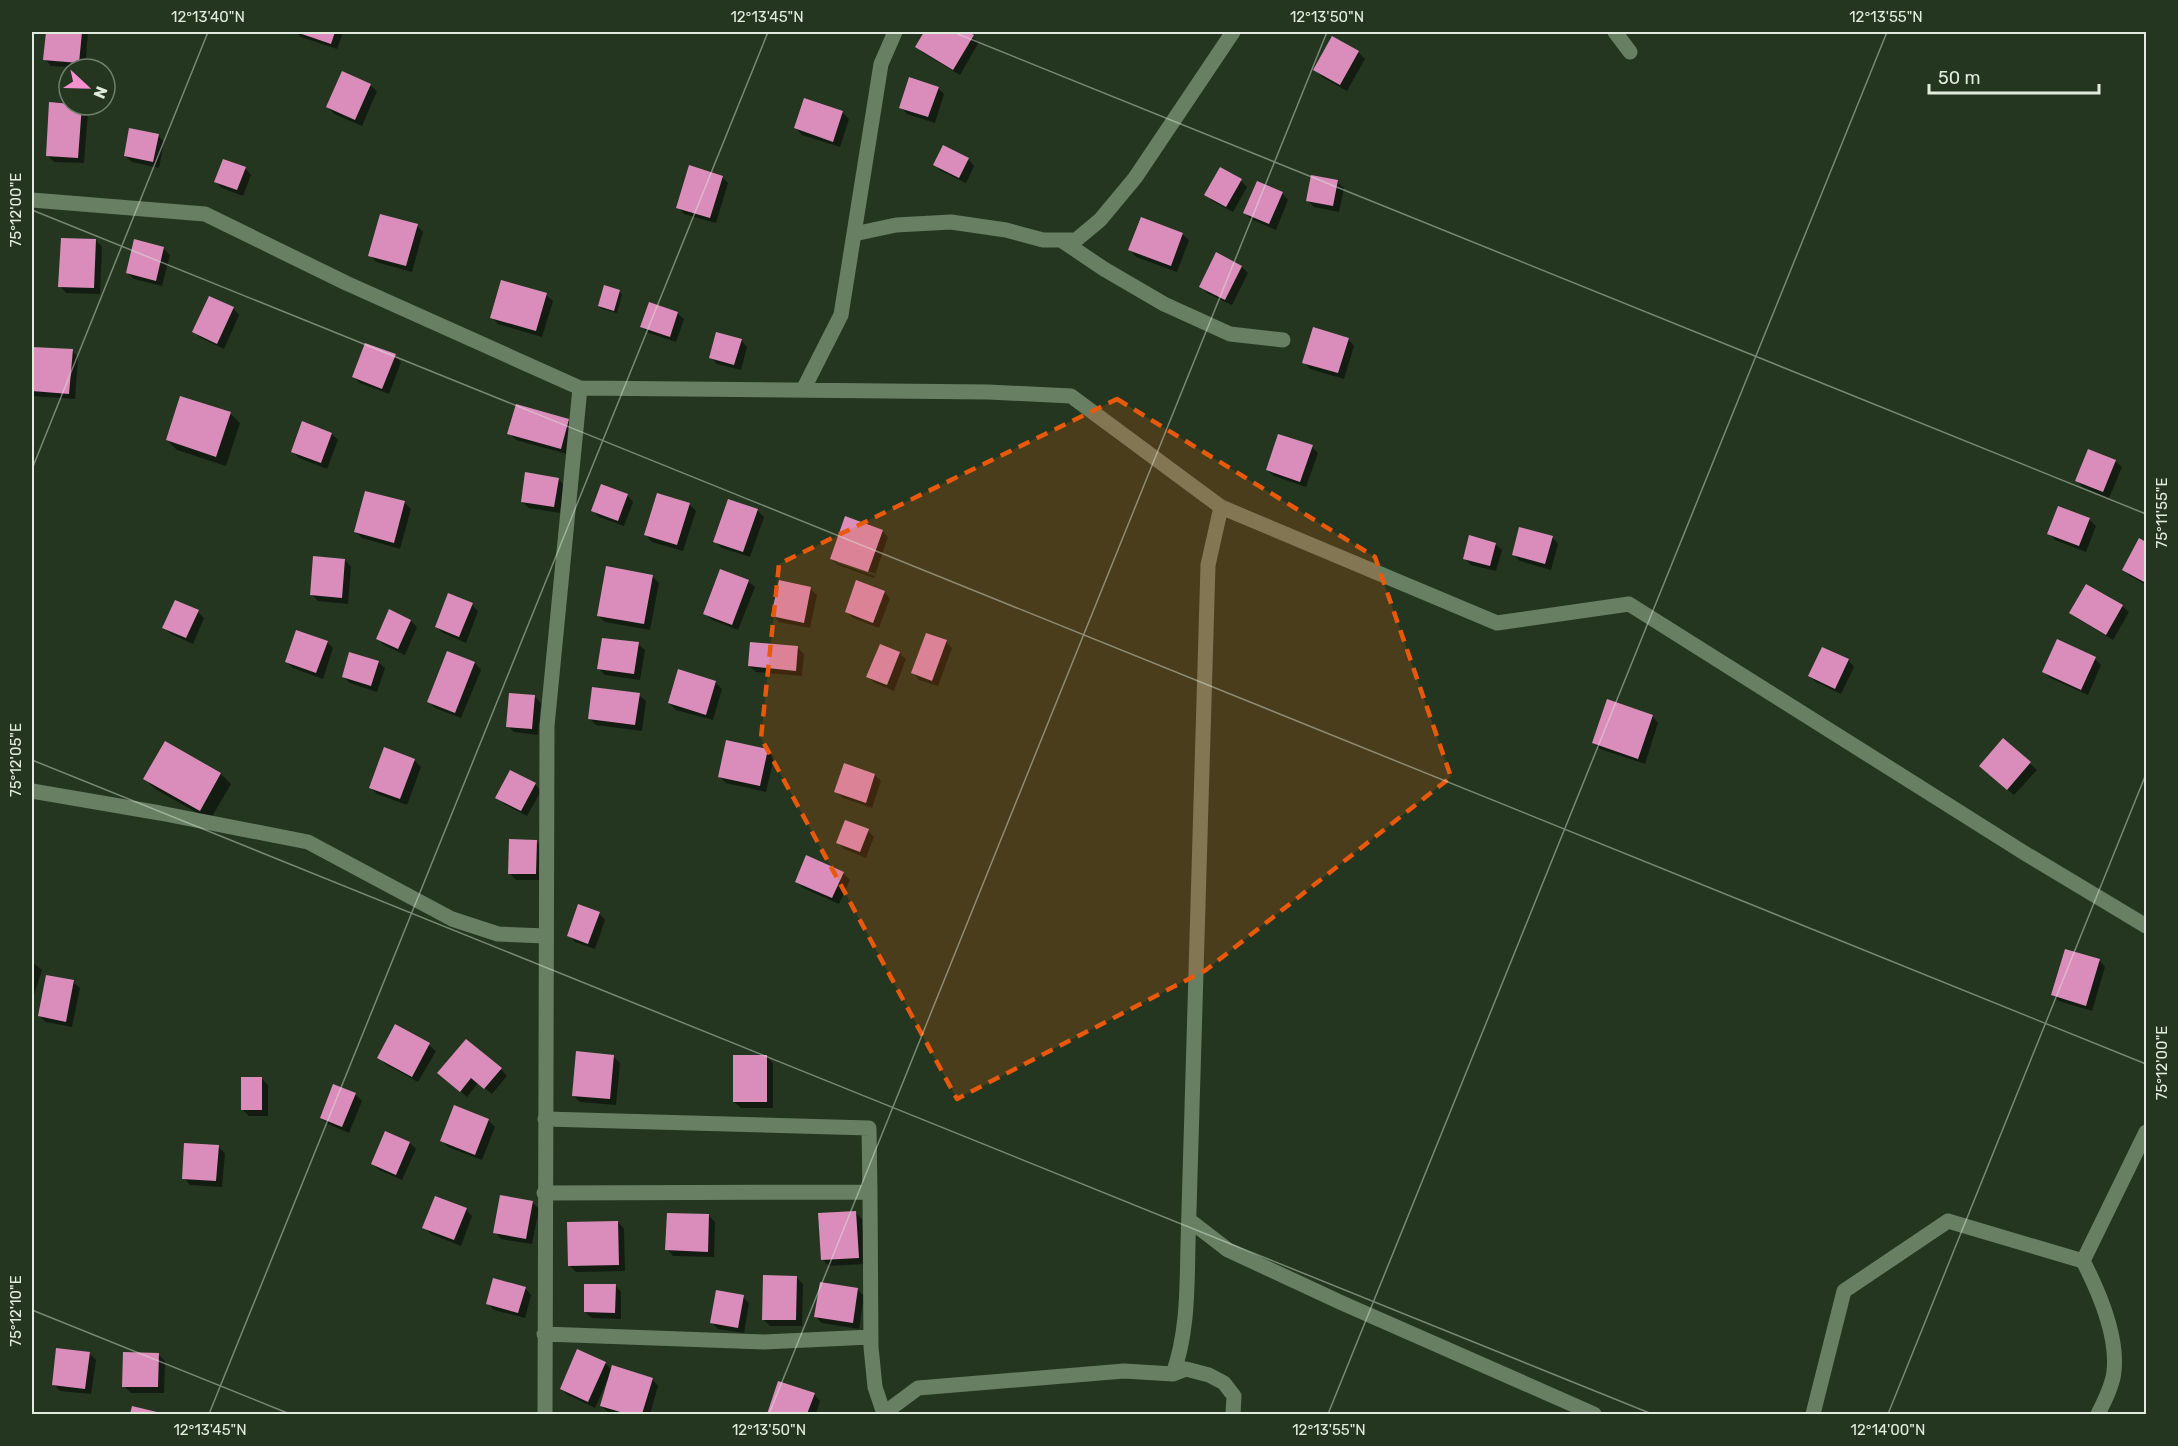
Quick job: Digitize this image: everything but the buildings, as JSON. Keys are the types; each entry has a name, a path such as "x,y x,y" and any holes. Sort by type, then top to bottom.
{"street":[{"path":"803,390 841,315 881,64 896,32"},
{"path":"854,234 896,225 951,222 1006,230 1043,240 1076,240 1100,220 1135,178 1233,32"},
{"path":"1615,32 1630,52"},
{"path":"32,200 205,214 346,284 580,388 988,392 1071,396 1221,507 1497,623 1629,604 2026,854 2146,926"},
{"path":"1061,240 1104,269 1164,304 1230,334 1283,340"},
{"path":"545,1414 547,726 580,388"},
{"path":"1173,1374 1179,1356 1186,1315 1208,566 1221,507"},
{"path":"32,791 308,842 452,919 498,934 546,936"},
{"path":"545,1119 869,1128 871,1337 875,1387 883,1414 918,1388 1124,1371 1173,1374 1186,1369 1209,1375 1224,1383 1234,1396 1233,1414"},
{"path":"2083,1261 2146,1132"},
{"path":"544,1193 870,1192"},
{"path":"1189,1220 1228,1250 1594,1414"},
{"path":"1814,1414 1844,1291 1948,1221 2083,1261 2100,1293 2111,1337 2114,1372 2098,1414"},
{"path":"544,1334 764,1342 871,1337"}],"highlighted area":[{"path":"1117,399 1375,557 1451,777 1206,970 957,1099 761,738 779,564"}]}
